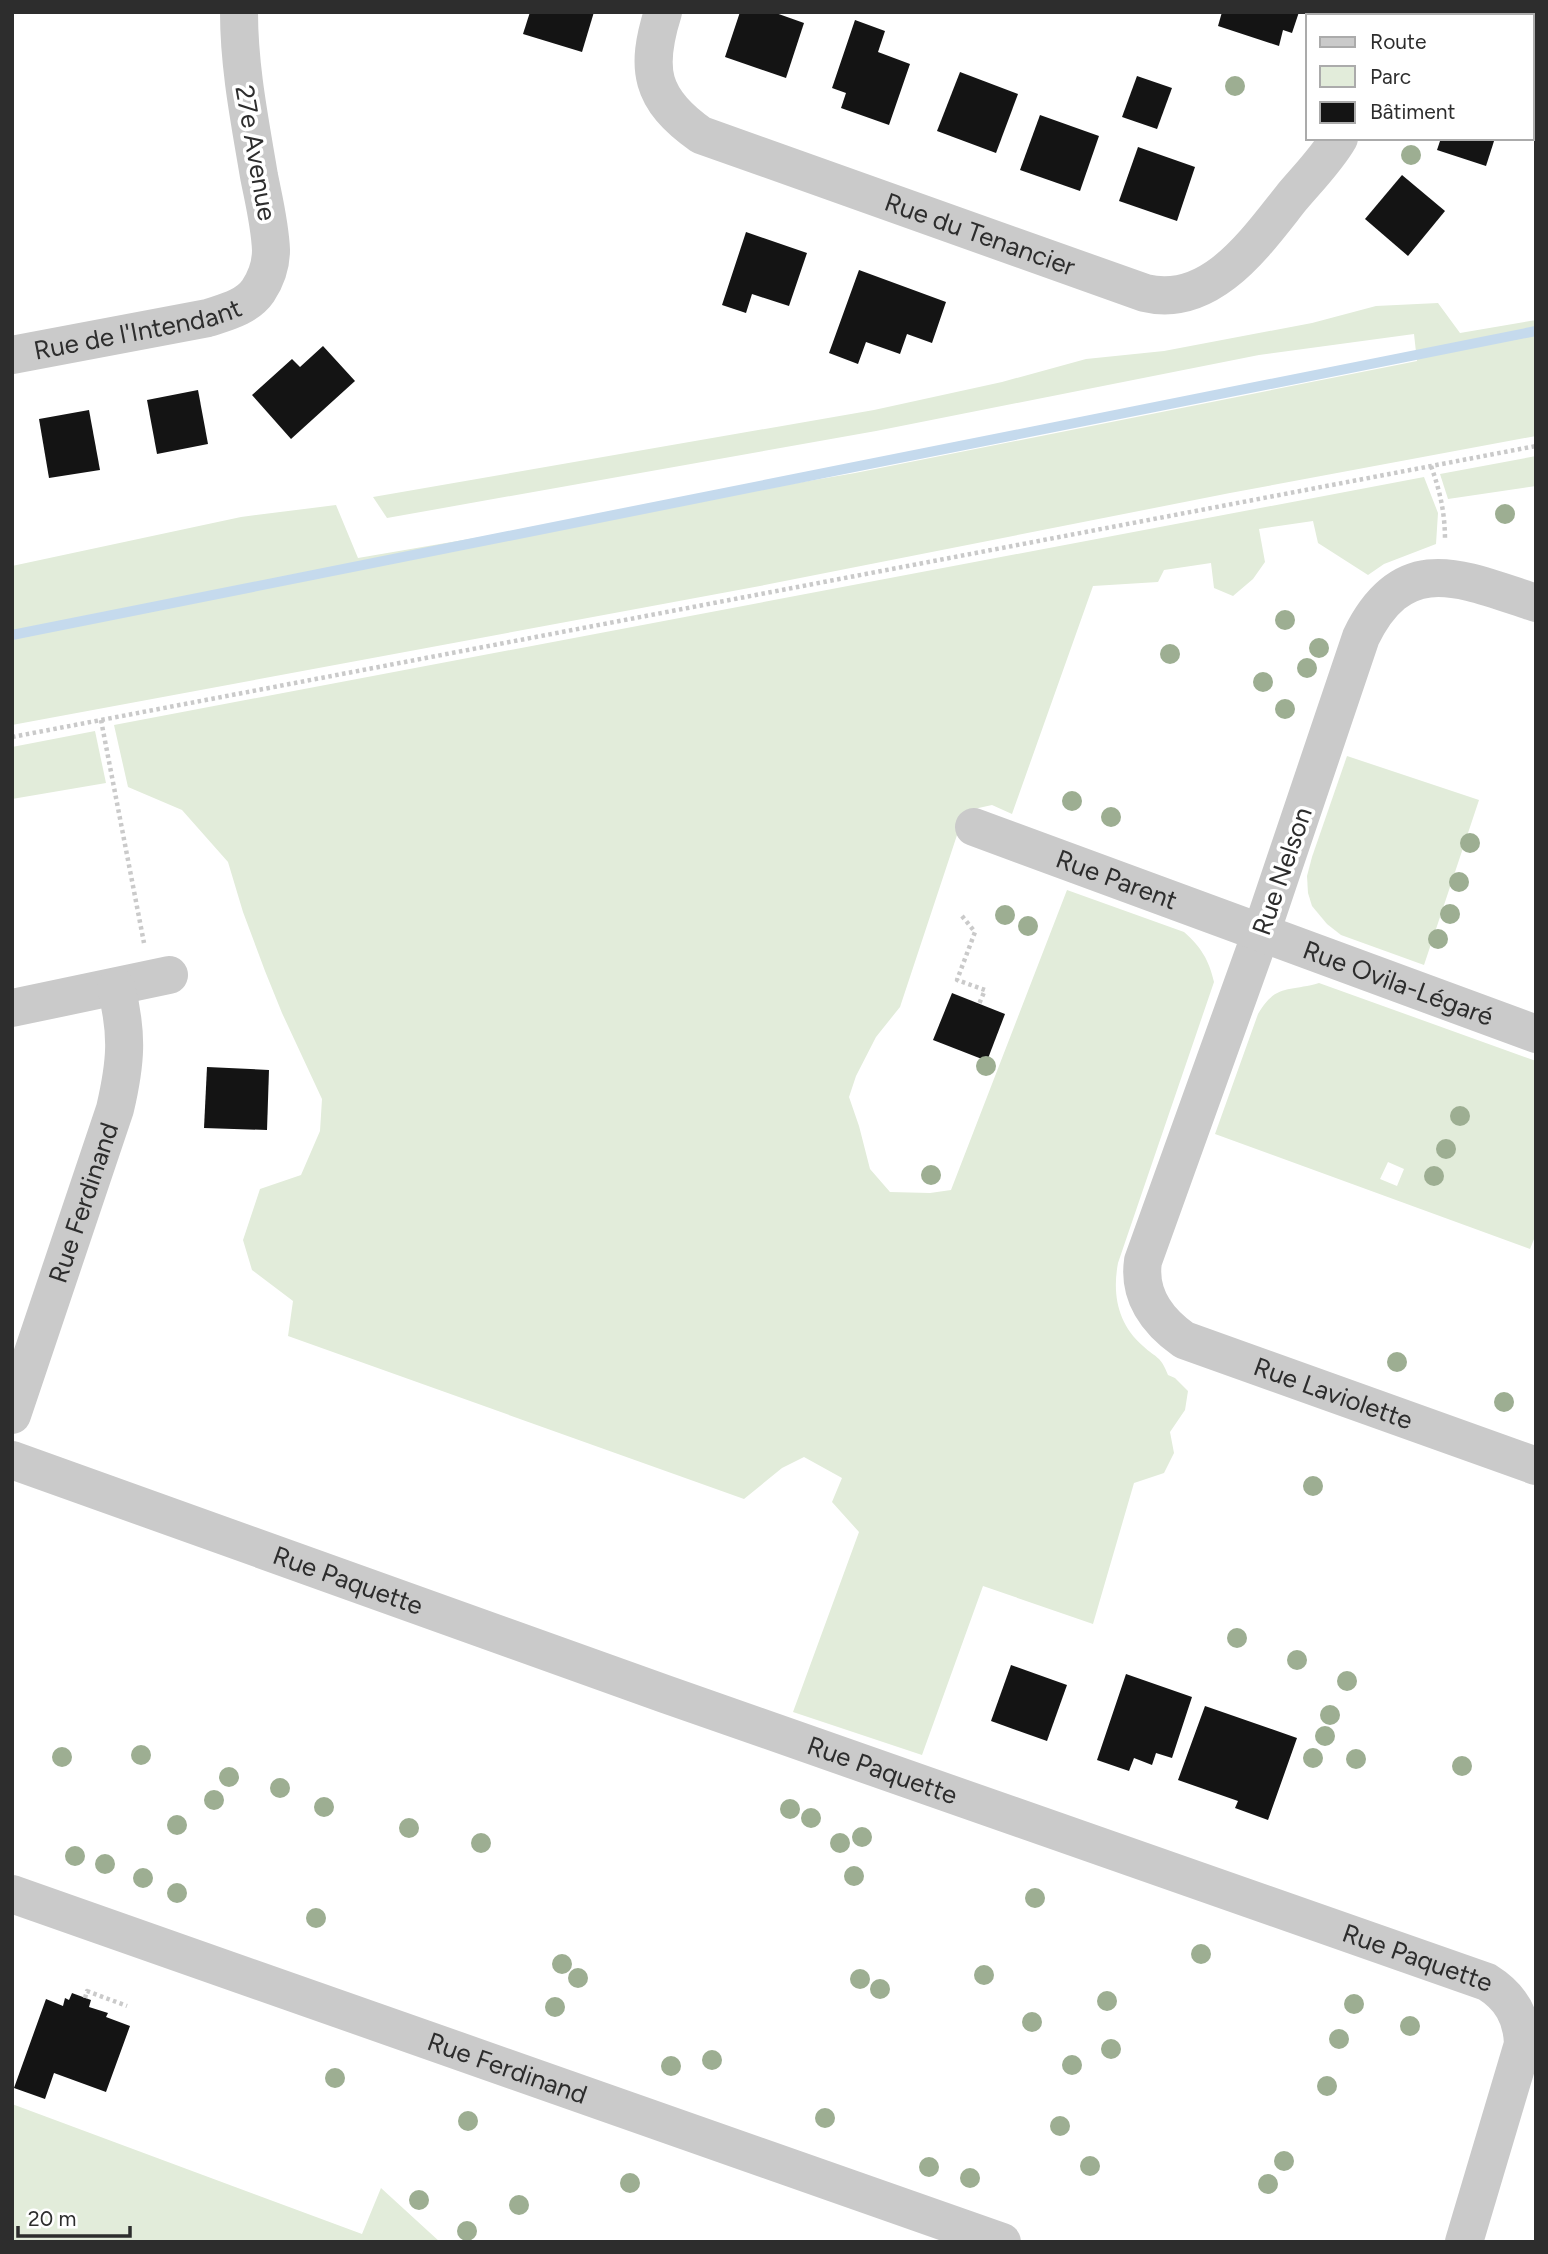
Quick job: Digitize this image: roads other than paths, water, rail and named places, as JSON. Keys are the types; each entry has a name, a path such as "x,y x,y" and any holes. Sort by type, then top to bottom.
{"street":[{"name":"27e Avenue","path":"239,12 243,86 271,253 267,274 258,292"},
{"name":"Rue du Tenancier","path":"663,12 652,51 654,75 664,99 682,121 701,135 1162,297 1187,293 1218,277 1242,258 1337,140"},
{"name":"Rue de l'Intendant","path":"12,355 208,318 246,303 258,292"},
{"name":"Rue Nelson","path":"1147,1299 1142,1282 1143,1261 1261,933 1361,637 1380,606 1405,584 1446,577 1466,580 1536,603"},
{"name":"Rue Parent","path":"974,827 1261,933"},
{"name":"Rue Ovila-Légaré","path":"1261,933 1536,1034"},
{"path":"12,1008 116,987 158,964"},
{"name":"Rue Ferdinand","path":"12,1415 115,1109 126,1034 116,987"},
{"name":"Rue Laviolette","path":"1147,1299 1159,1317 1184,1340 1536,1465"},
{"name":"Rue Paquette","path":"12,1460 691,1703 1487,1982 1497,1988 1512,2004 1522,2028 1523,2044 1464,2242"},
{"name":"Rue Ferdinand","path":"12,1894 1002,2242"}],"waterway":[{"path":"12,635 1536,331"}]}
